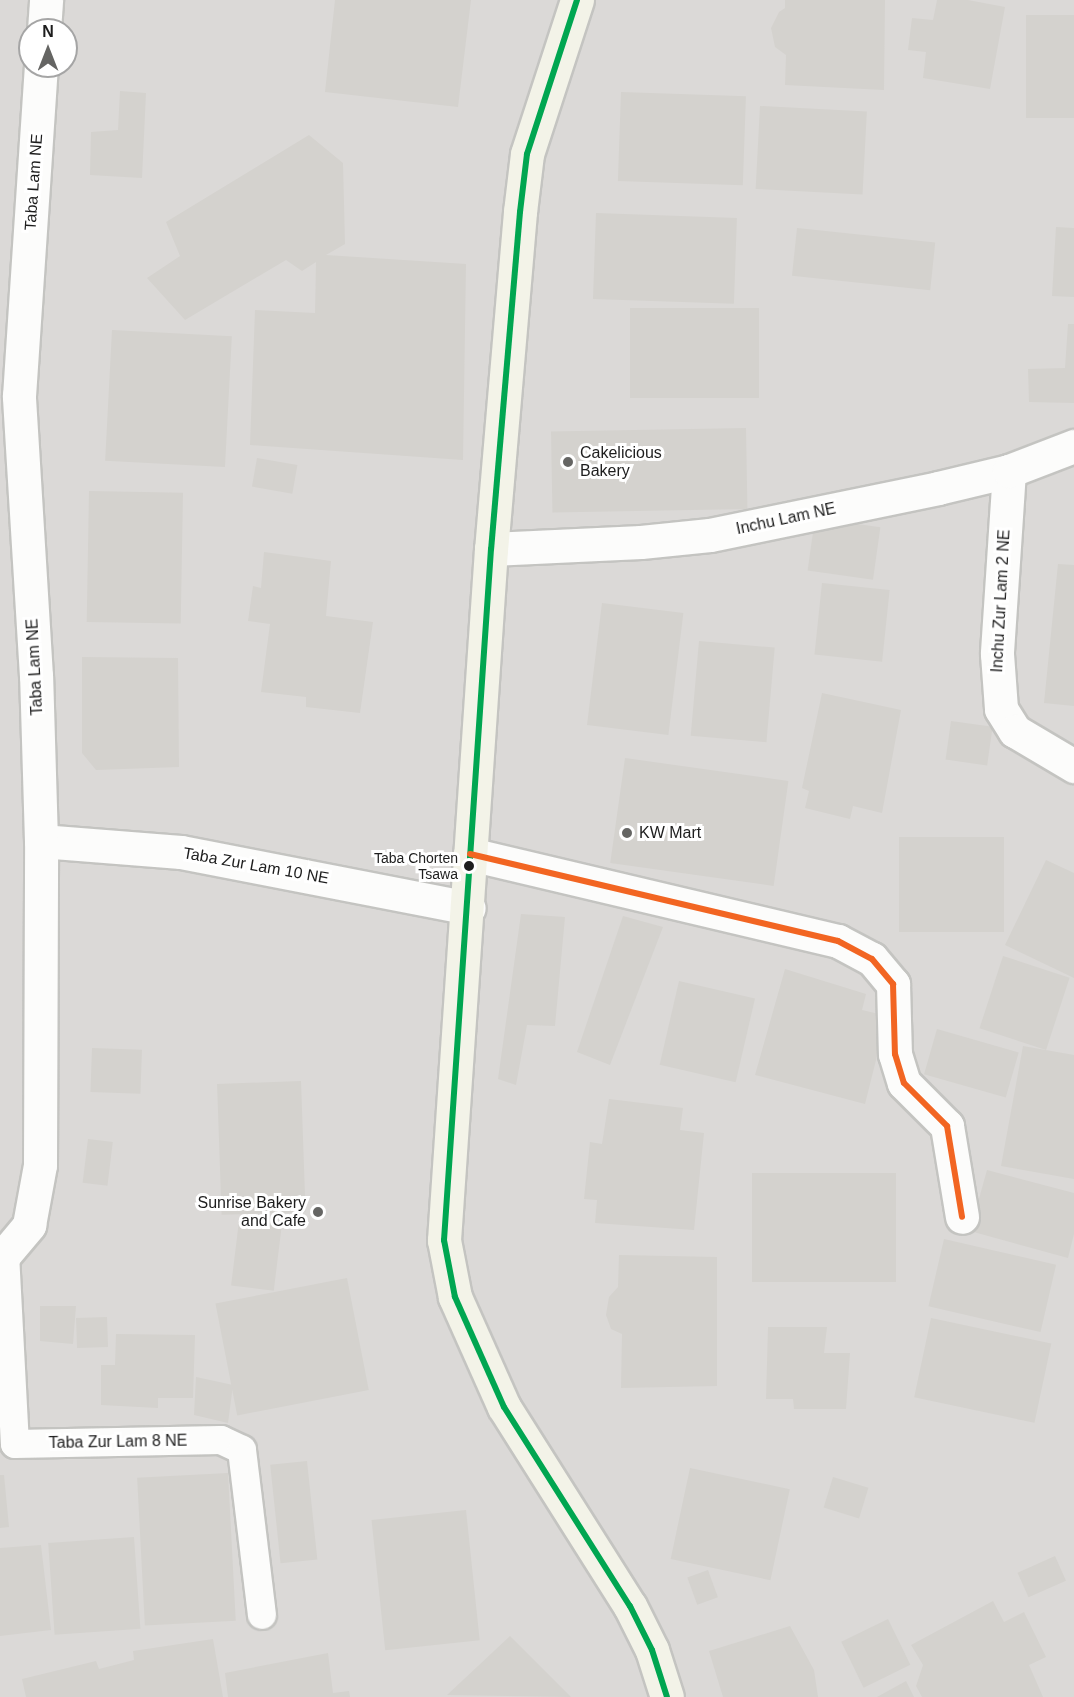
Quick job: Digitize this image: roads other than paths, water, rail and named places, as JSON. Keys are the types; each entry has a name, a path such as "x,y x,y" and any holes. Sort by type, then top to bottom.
{"main road":[{"path":"577,0 527,154 491,549 470,854 469,908 444,1240 455,1297 504,1407 630,1606 652,1650 667,1697"}],"street":[{"path":"45,18 46,0"},
{"name":"Taba Lam NE","path":"3,1254 29,1225 40,1165 41,841 10,395 40,78"},
{"name":"Inchu Lam NE","path":"491,549 710,535 1009,471 1074,446"},
{"name":"Inchu Zur Lam 2 NE","path":"1009,471 997,654 1001,709 1015,731 1074,766"},
{"name":"Taba Zur Lam 10 NE","path":"41,841 181,852 469,908"},
{"path":"470,854 838,941 872,959 893,984 895,1054 904,1083 947,1126 962,1217"}],"lane":[{"name":"Taba Zur Lam 8 NE","path":"3,1254 15,1444 221,1440 242,1450 262,1615"}],"place":[{"name":"Cakelicious Bakery","path":"568,462"},
{"name":"KW Mart","path":"627,833"},
{"name":"Taba Chorten Tsawa","path":"469,866"},
{"name":"Sunrise Bakery and Cafe","path":"318,1212"}]}
